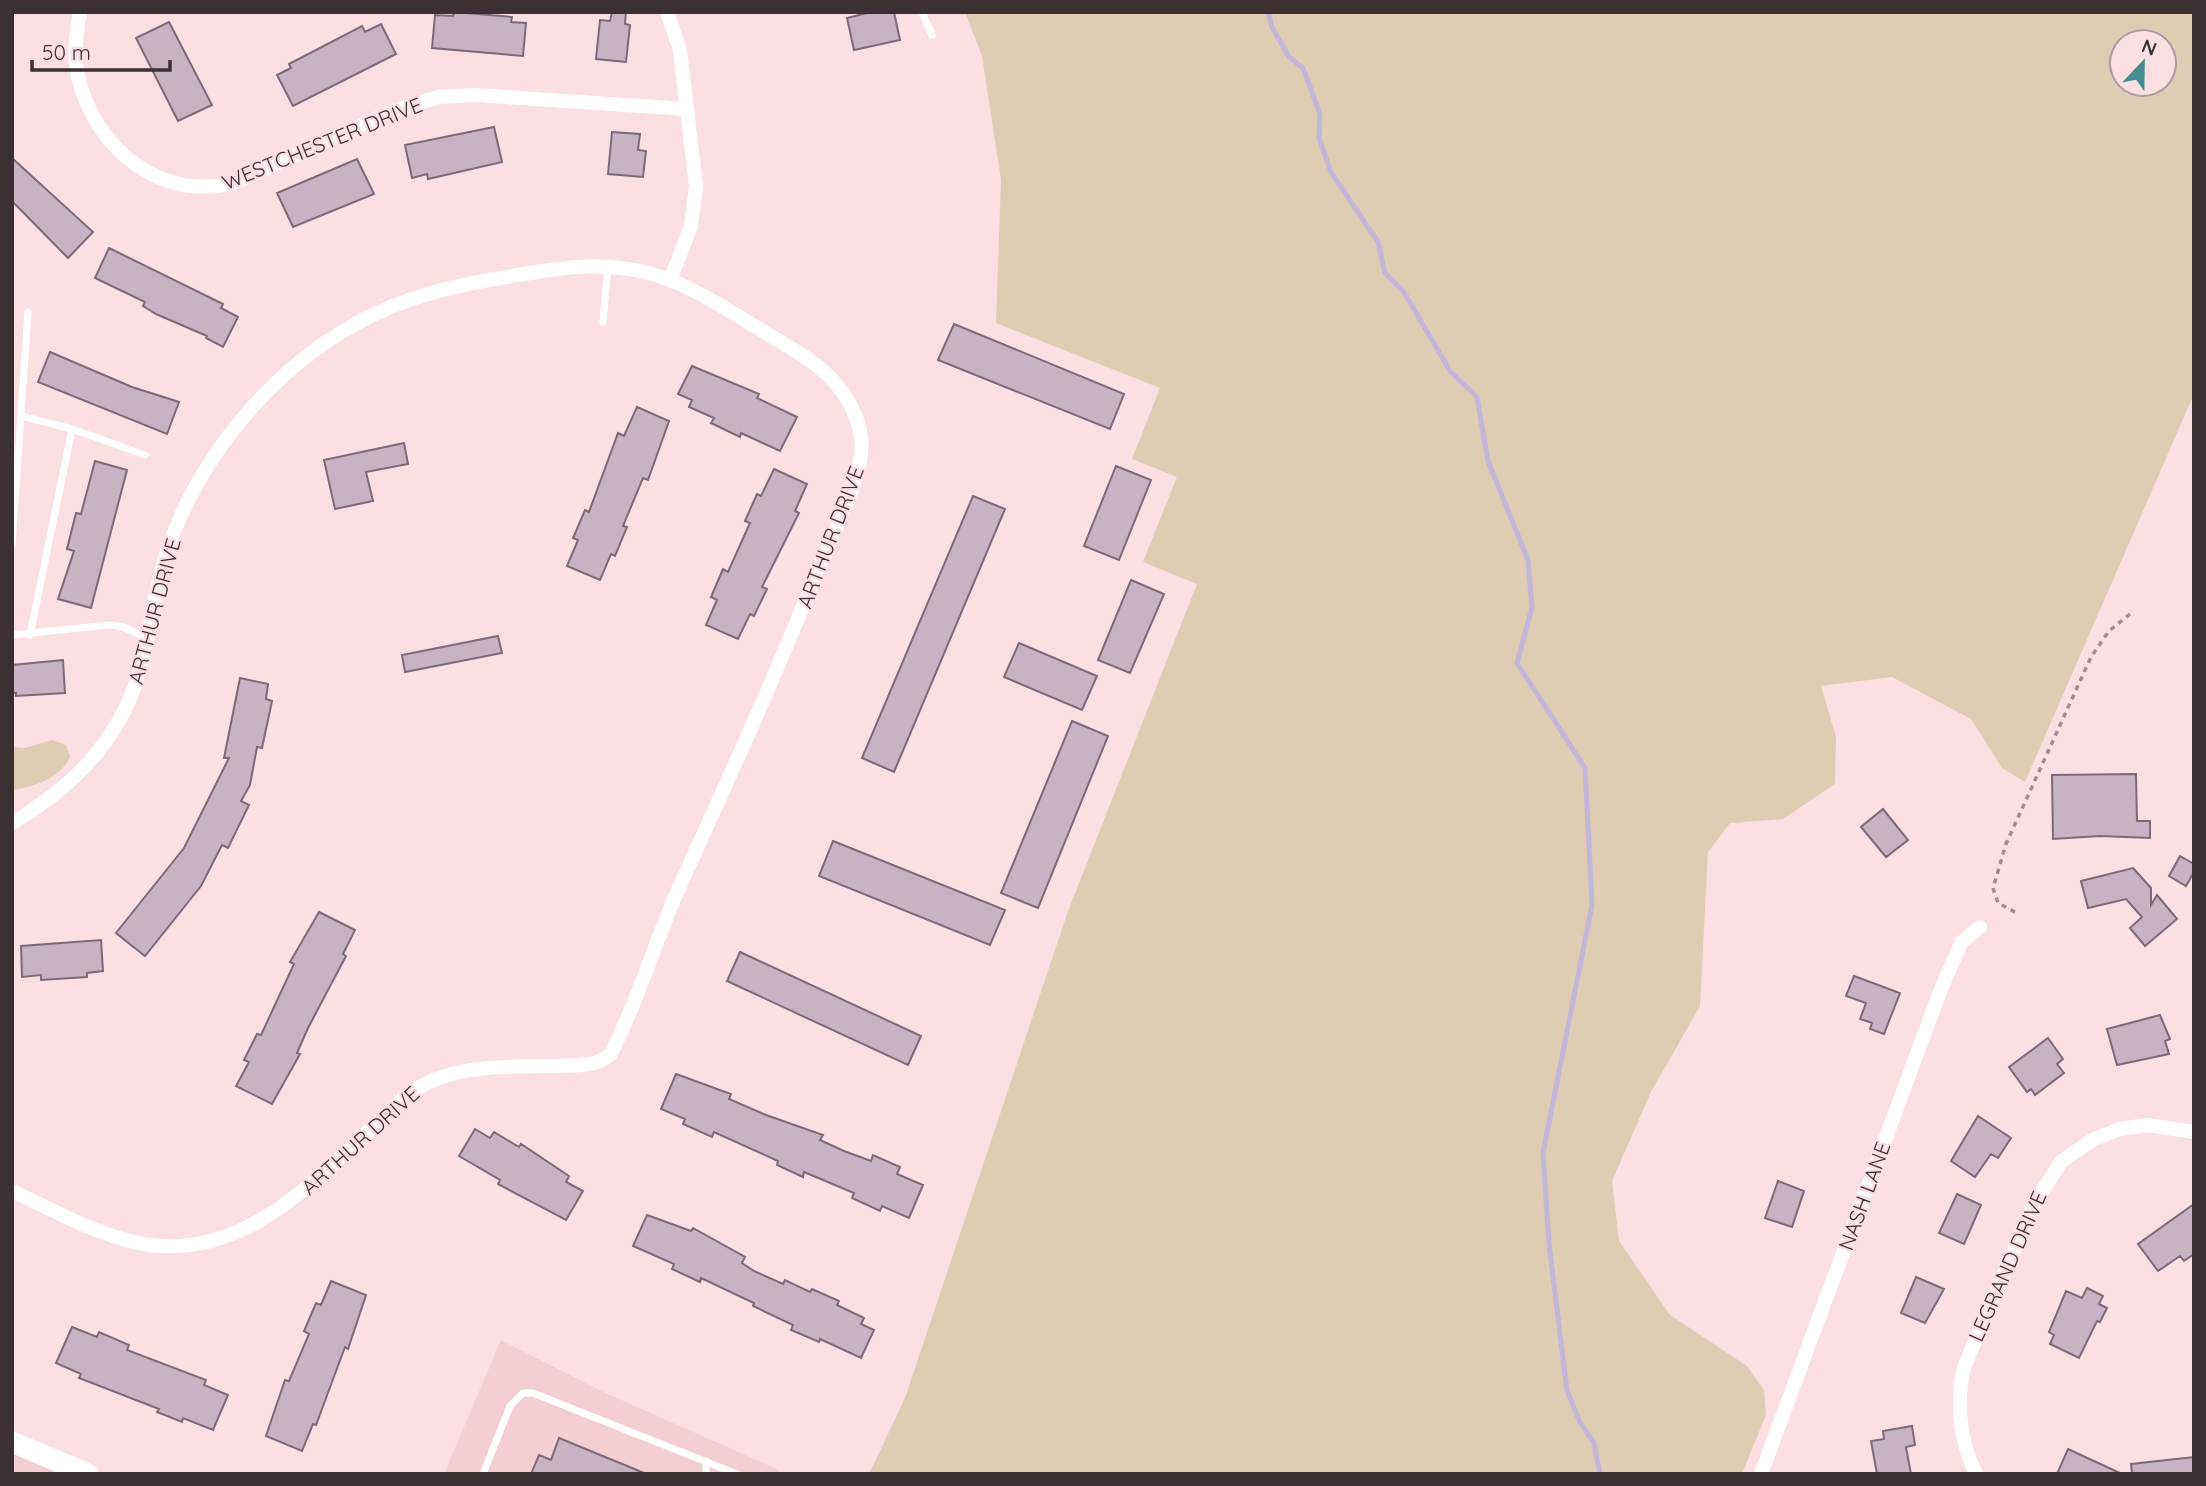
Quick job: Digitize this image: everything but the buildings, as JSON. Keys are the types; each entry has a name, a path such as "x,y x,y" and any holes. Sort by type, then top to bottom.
{"street":[{"name":"WESTCHESTER DRIVE","path":"80,12 76,49 77,75 84,100 96,123 125,159 161,180 186,186 214,188 237,182 393,111 438,97 475,95 686,109"},
{"path":"667,12 677,35 696,201 691,226 671,278"},
{"name":"ARTHUR DRIVE","path":"12,823 71,783 102,750 135,687 165,558 178,524 210,463 252,409 313,352 360,321 430,294 524,274 608,267 646,271 671,278 819,367 850,404 859,426 862,450 856,474 792,635 677,891 610,1055 589,1065 474,1070 430,1079 406,1096 272,1215 241,1232 205,1243 172,1247 124,1240 12,1191"},
{"name":"NASH LANE","path":"1761,1474 1941,989 1961,943 1980,926"},
{"name":"LEGRAND DRIVE","path":"1976,1474 1959,1418 1964,1367 2044,1183 2075,1150 2120,1129 2147,1125 2194,1132"},
{"path":"12,1441 88,1474"}],"lane":[{"path":"922,12 932,35"},
{"path":"603,323 608,267"},
{"path":"12,545 28,312"},
{"path":"20,416 72,429 145,455"},
{"path":"30,635 72,429"},
{"path":"12,635 109,625 123,627 147,639"},
{"path":"483,1474 510,1406 523,1393 533,1393 737,1474"},
{"path":"706,1461 706,1474"}],"path":[{"path":"2015,912 1998,902 1993,888 2006,844 2091,657 2109,631 2130,614"}],"shaded area":[{"path":"965,12 2194,12 2194,394 2025,782 2002,768 1971,719 1892,677 1821,686 1836,737 1835,784 1783,819 1730,823 1708,852 1700,1006 1651,1092 1612,1181 1619,1241 1670,1315 1747,1366 1764,1390 1766,1415 1742,1474 869,1474 905,1398 1068,911 1197,584 1143,562 1177,477 1132,459 1160,388 996,323 1001,180 982,56"},
{"path":"52,740 66,745 70,757 66,764 46,780 12,790 12,747 25,748"},
{"path":"501,1340 601,1391 779,1470 779,1474 444,1474"},
{"path":"12,1442 88,1474 12,1474"}],"waterway":[{"path":"1268,12 1272,27 1289,57 1303,68 1320,114 1319,138 1331,172 1378,242 1385,273 1404,292 1450,371 1477,397 1488,461 1528,560 1532,607 1517,663 1585,768 1592,905 1543,1153 1549,1244 1567,1391 1580,1422 1594,1443 1600,1474"}]}
